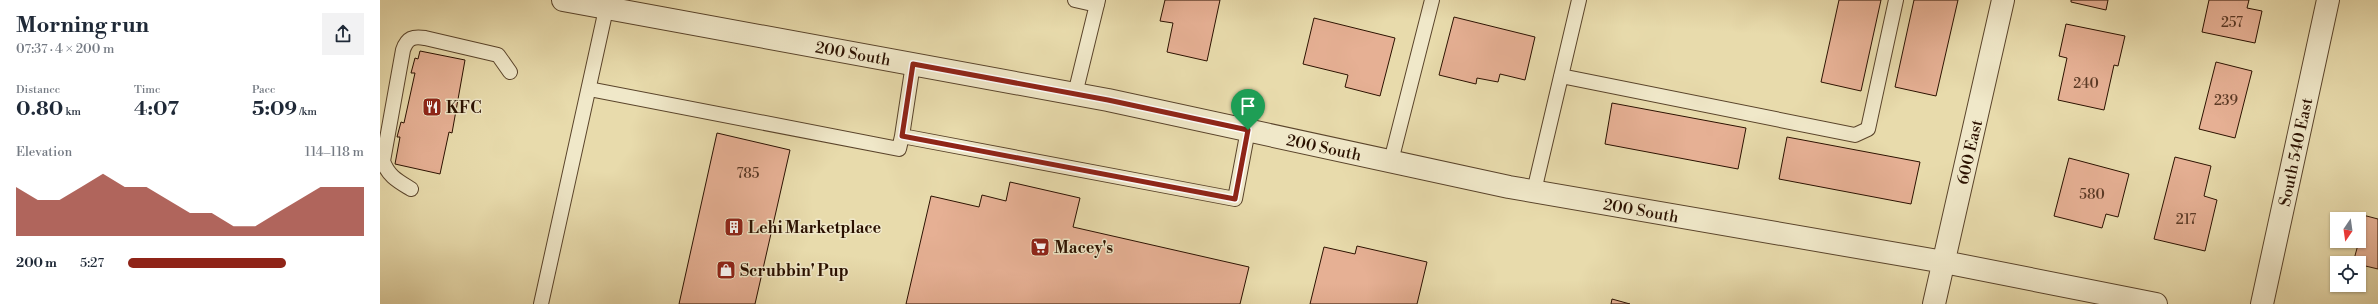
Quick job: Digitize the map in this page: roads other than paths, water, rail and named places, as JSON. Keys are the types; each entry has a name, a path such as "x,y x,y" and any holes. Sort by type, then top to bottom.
{"street":[{"name":"200 South","path":"563,0 608,4 1075,94 1534,191 1944,262 2156,304"},
{"name":"600 East","path":"1934,304 2003,0"},
{"name":"South 540 East","path":"2262,304 2328,0"}],"lane":[{"path":"1075,0 1097,3 1075,94"},
{"path":"1391,161 1432,0"},
{"path":"1534,191 1579,0"},
{"path":"1561,76 1855,135 1868,129 1896,0"},
{"path":"541,304 608,4"},
{"path":"412,189 393,177 386,170 383,161 405,44 415,36 498,55 510,72"},
{"path":"589,89 899,149 913,64"},
{"path":"902,136 1235,199 1248,130"}],"place":[{"name":"KFC","path":"432,107"},
{"name":"Lehi Marketplace","path":"734,227"},
{"name":"Macey's","path":"1040,247"},
{"name":"Scrubbin' Pup","path":"726,270"}]}
